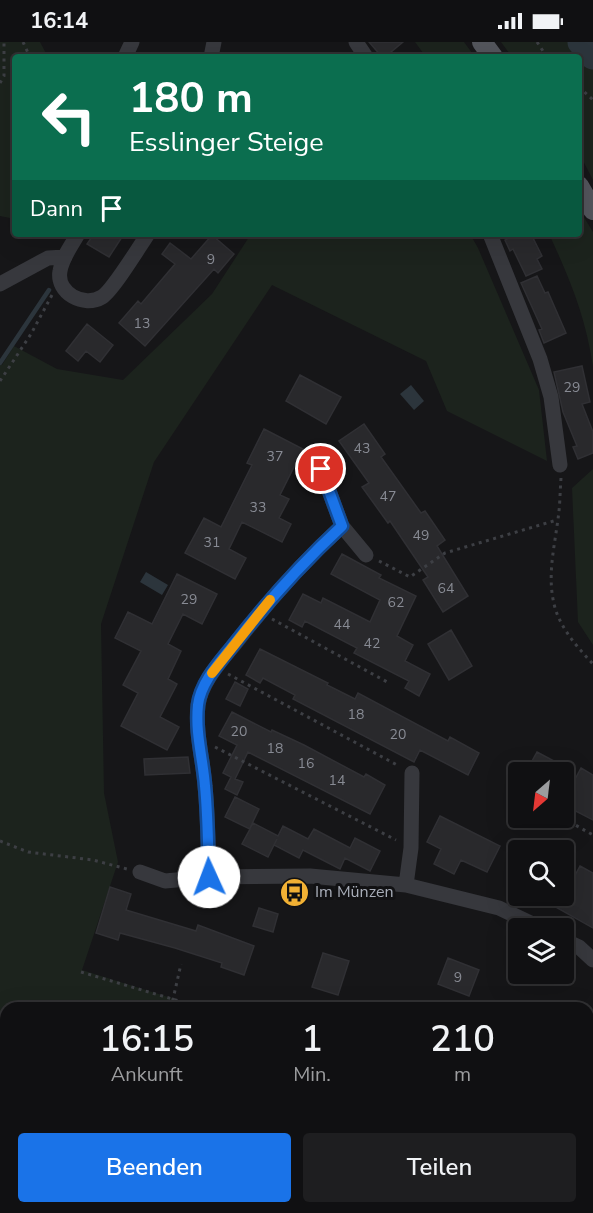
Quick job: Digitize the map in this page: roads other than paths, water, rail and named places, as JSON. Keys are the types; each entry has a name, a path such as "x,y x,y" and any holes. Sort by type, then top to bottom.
{"main road":[{"path":"582,191 593,210"}],"street":[{"path":"76,237 59,272 62,285 74,297 83,301 102,297 111,289 146,237"},
{"path":"491,237 540,359 551,397 560,465"},
{"path":"0,284 48,258 65,257"},
{"path":"321,469 342,526 366,555"},
{"path":"209,877 205,784 198,738 198,704 202,689 260,612 312,554 342,526"},
{"path":"405,885 411,848 412,773"},
{"path":"140,872 165,881 209,877 310,876 405,885 499,908 520,918"},
{"path":"574,945 593,960"}],"waterway":[{"path":"581,42 593,56"},
{"path":"0,363 49,290"}],"place":[{"name":"Im Münzen","path":"294,892"}]}
